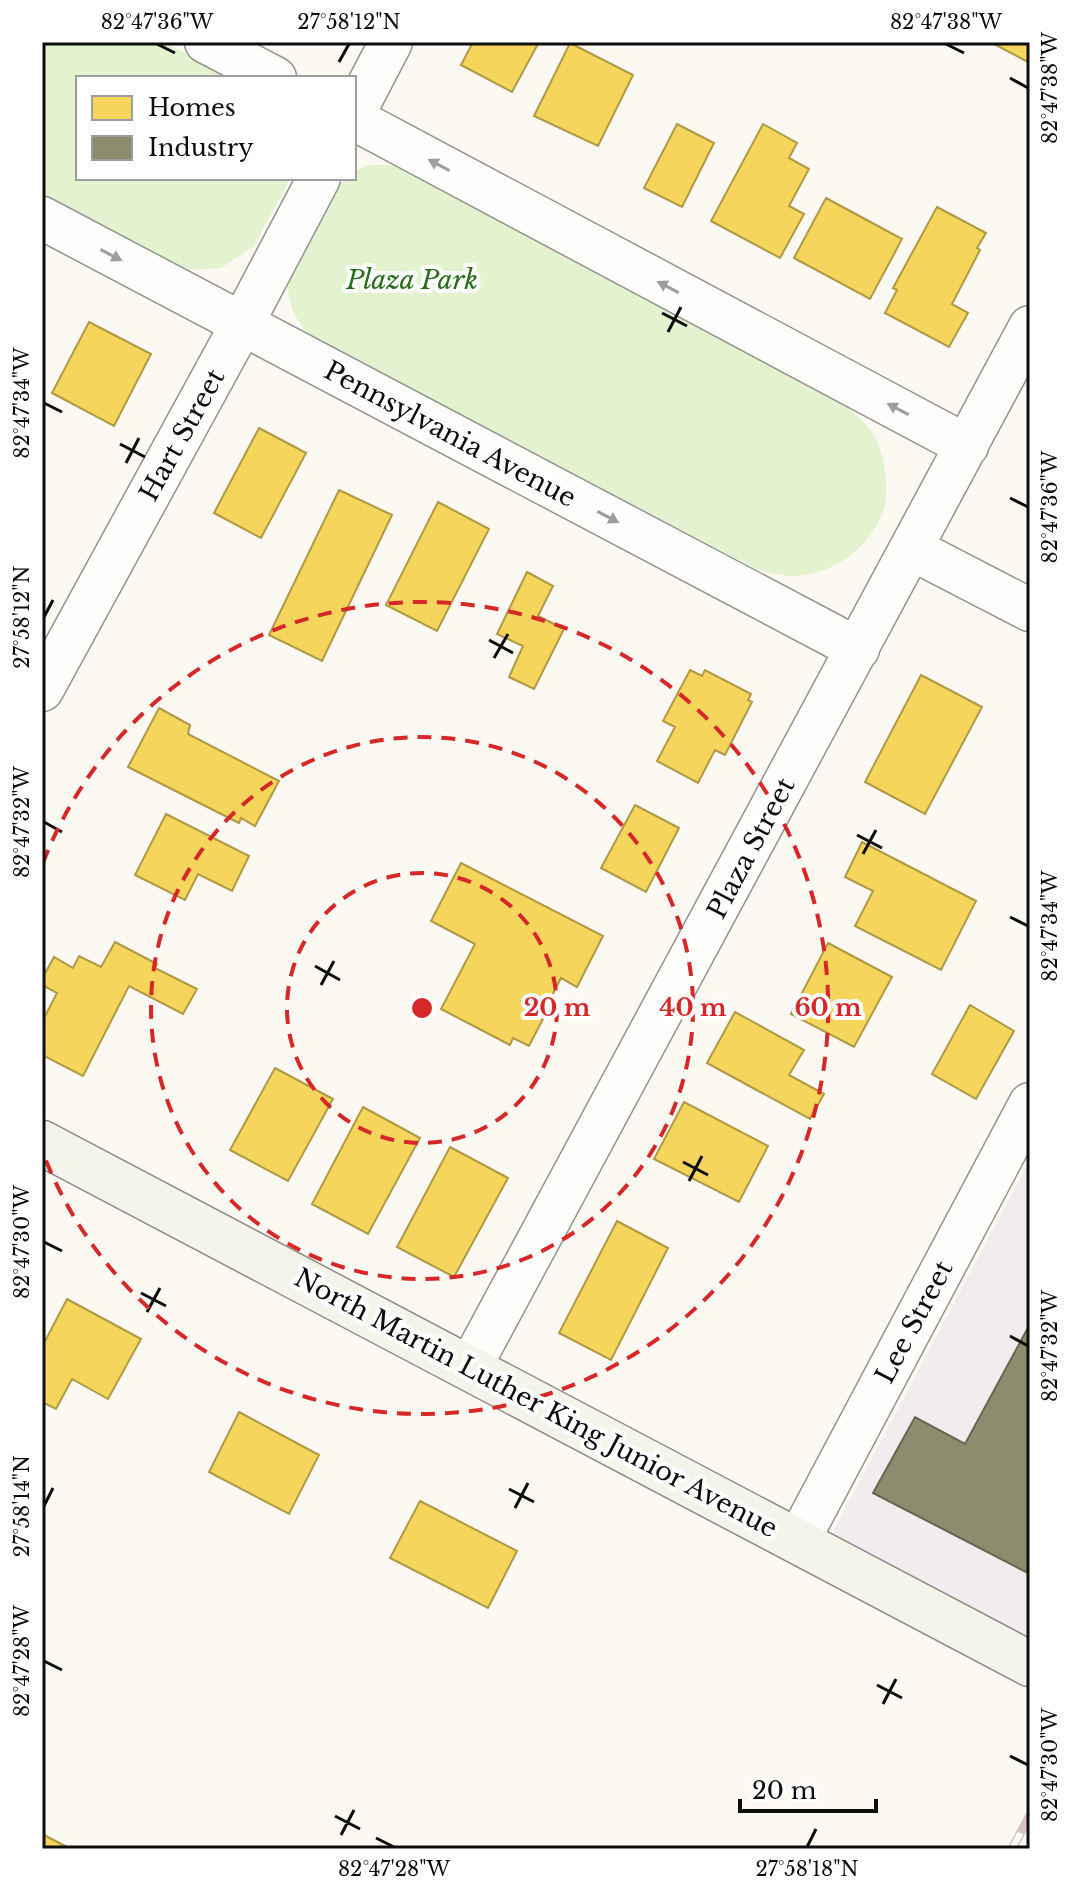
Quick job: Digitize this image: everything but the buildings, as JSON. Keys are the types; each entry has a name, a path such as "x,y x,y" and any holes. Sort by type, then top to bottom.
{"street":[{"path":"206,42 271,76"},
{"path":"356,109 391,42"},
{"path":"356,120 967,446"},
{"name":"Hart Street","path":"42,690 318,180"},
{"name":"Pennsylvania Avenue","path":"42,218 858,649"},
{"name":"Plaza Street","path":"470,1367 1030,327"},
{"path":"912,549 1030,610"},
{"name":"Lee Street","path":"798,1541 1030,1104"},
{"name":"North Martin Luther King Junior Avenue","path":"42,1143 1030,1664"}],"shaded area":[{"path":"1030,1160 1030,1638 832,1533"}],"green space":[{"path":"42,42 163,42 228,76 76,76 76,180 289,180 254,246 221,268 190,270 156,260 42,199"},
{"name":"Plaza Park","path":"367,165 391,165 413,172 844,404 874,436 884,465 884,509 871,535 850,556 824,570 790,576 758,570 309,336 293,313 287,287 292,262 329,196 344,180 356,180 356,172"}],"railway":[{"path":"1012,1849 1030,1815"}]}
